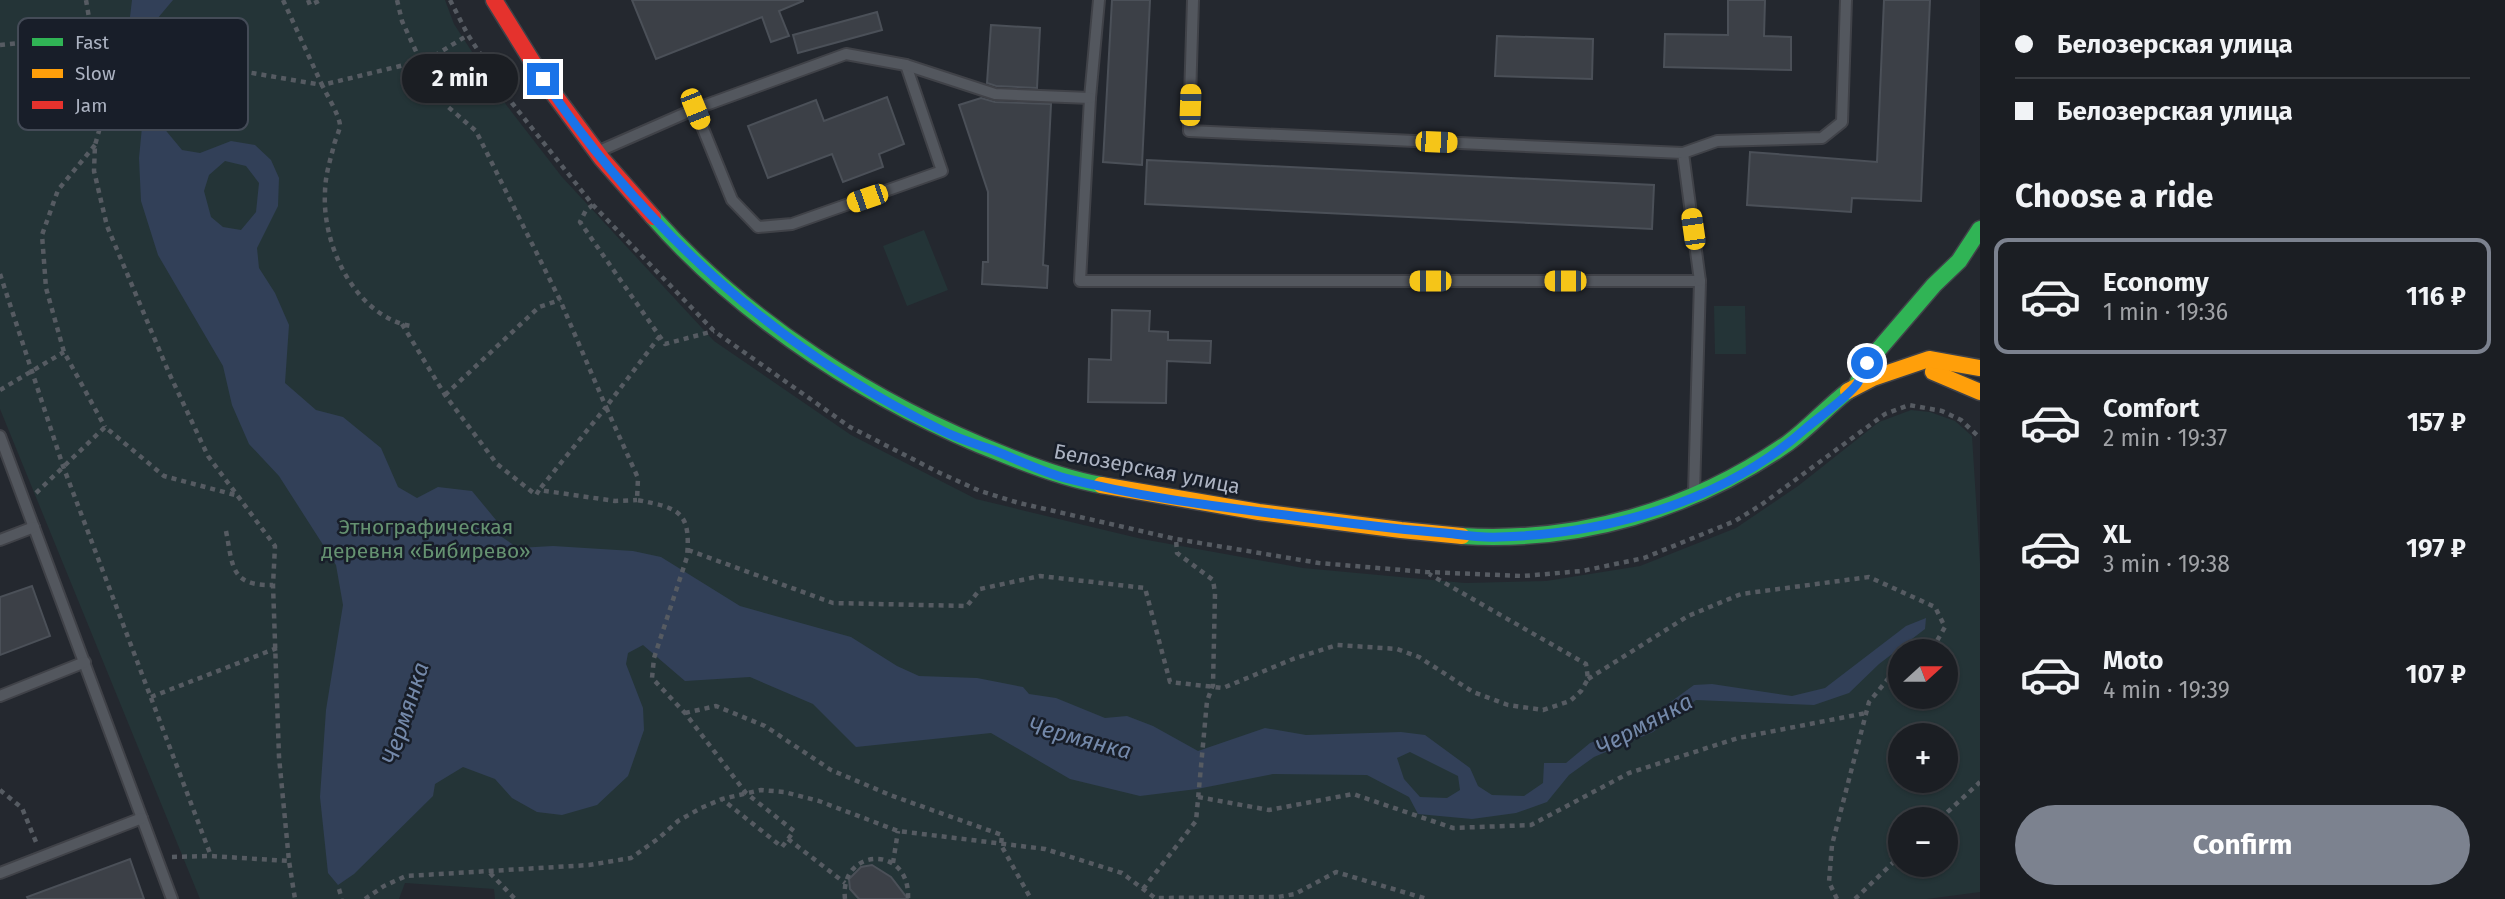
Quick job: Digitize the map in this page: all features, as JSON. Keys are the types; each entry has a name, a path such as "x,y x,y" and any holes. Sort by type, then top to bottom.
{"street":[{"name":"Белозерская улица","path":"494,0 557,100 597,152 678,244 726,289 775,329 861,387 945,432 1062,477 1184,502 1402,530 1497,537 1562,531 1626,520 1694,497 1758,464 1794,439 1856,386 1930,359 1980,368"},
{"name":"Белозерская улица","path":"1856,386 1867,363 1934,285 1959,261 1980,229"},
{"path":"1959,261 1980,257"},
{"path":"1903,368 1930,371 1980,392"}],"lane":[{"path":"1099,0 1090,98 1080,281 1700,281"},
{"path":"1193,0 1189,131 1683,153 1717,141 1822,138 1842,122 1846,0"},
{"path":"597,152 695,109 845,54 906,65 995,94 1090,98"},
{"path":"695,109 732,200 758,226 792,224 943,171 906,65"},
{"path":"1683,153 1700,281 1694,497"},
{"path":"0,436 172,899"},
{"path":"0,540 34,527"},
{"path":"0,695 85,662"},
{"path":"0,873 142,818"}],"path":[{"path":"86,0 89,18"},
{"path":"283,0 340,125 324,193 331,243 355,289 369,306 411,326"},
{"path":"308,0 310,5 321,0"},
{"path":"397,0 402,21 420,60 447,106 476,131 560,300 638,478 637,500"},
{"path":"450,0 468,35 512,103 593,205 714,331 850,427 980,491 1019,503 1176,539 1319,563 1426,572 1523,576 1582,571 1644,558 1735,521 1885,414 1909,405 1942,411 1961,420 1980,438"},
{"path":"248,73 323,85 429,59 468,35"},
{"path":"0,45 18,43"},
{"path":"99,130 95,145 94,171 107,226 169,373 208,456 275,546 273,585 279,758 295,899"},
{"path":"95,145 58,190 43,235 46,288 64,352 105,427 164,476 239,496"},
{"path":"593,205 586,210 580,222 666,344 714,331"},
{"path":"0,274 63,466 211,856"},
{"path":"445,394 539,307 560,300"},
{"path":"402,324 445,394 497,464 536,495 660,335"},
{"path":"0,390 64,352"},
{"path":"26,503 105,427"},
{"path":"539,491 615,501 656,503 676,511 687,523 690,540 687,557 654,658 652,678 685,713 746,793 794,831 782,847 722,799"},
{"path":"226,531 235,573 243,581 273,585"},
{"path":"1143,888 1196,821 1207,701 1213,685 1213,580 1177,554 1176,539"},
{"path":"688,550 834,603 967,606 980,589 1040,576 1145,588 1170,682 1223,688 1293,659 1337,645 1397,649 1419,657 1473,692 1507,705 1543,710 1570,701 1581,691 1588,679 1688,616 1741,594 1869,577 1936,607 1945,627 1938,639"},
{"path":"1426,572 1586,664 1588,679"},
{"path":"150,697 276,648"},
{"path":"1837,899 1829,882 1832,845 1869,702 1888,679"},
{"path":"685,713 716,706 765,726 831,770 890,795 1002,835 1001,845 1031,899"},
{"path":"1198,797 1269,810 1353,794 1453,828 1531,825 1629,773 1738,738 1866,713"},
{"path":"1953,807 1980,782"},
{"path":"0,790 22,808 42,857"},
{"path":"365,899 406,876 589,865 631,858 678,821 722,799 761,790 784,792 819,801 898,831 1045,849 1122,873 1154,898 1297,897 1336,873 1427,899"},
{"path":"893,863 898,831"},
{"path":"788,839 845,883"},
{"path":"157,857 211,856 289,861"},
{"path":"845,899 845,883 850,872 869,859 882,859 893,863 904,873 909,886 908,899"},
{"path":"1855,899 1888,867"},
{"path":"489,872 515,899"},
{"path":"339,889 342,899"}],"green space":[{"name":"Этнографическая деревня «Бибирево»","path":"0,0 445,0 454,24 507,106 562,177 714,341 851,435 976,499 1142,539 1303,568 1465,583 1546,581 1640,566 1736,528 1798,486 1879,422 1911,410 1930,412 1955,421 1972,436 1980,564 1980,892 1927,899 495,899 494,889 405,883 399,899 200,899 0,409"},
{"path":"924,230 948,290 907,306 883,246"},
{"path":"1714,306 1745,306 1746,354 1715,354"}],"water":[{"path":"132,0 173,0 158,18 130,17"},
{"name":"Чермянка","path":"142,130 165,130 182,150 200,153 231,141 255,145 271,160 279,178 278,206 257,248 259,268 275,293 289,325 285,383 316,410 343,417 381,448 398,487 417,498 438,487 472,491 496,520 499,535 518,548 553,546 633,551 661,557 740,606 851,637 897,666 919,676 977,678 1023,687 1029,694 1056,698 1105,718 1127,716 1153,726 1198,751 1265,728 1306,735 1401,732 1425,735 1470,768 1478,786 1492,795 1524,796 1543,783 1544,763 1566,763 1590,743 1643,722 1694,685 1712,684 1792,696 1825,688 1888,640 1888,657 1849,693 1814,705 1696,700 1653,732 1594,757 1569,775 1547,802 1516,813 1472,819 1418,814 1409,797 1367,775 1273,774 1197,789 1140,796 1070,779 991,733 856,747 813,704 750,677 685,681 643,645 628,653 626,664 643,708 644,730 628,776 597,805 562,815 537,812 512,798 495,779 463,767 435,784 433,796 354,874 338,885 328,873 320,797 326,710 343,605 336,565 279,476 249,444 232,405 223,366 158,255 141,201 139,158","holes":["225,161 246,166 259,183 256,212 241,230 223,227 211,217 204,191 209,175","1410,752 1458,776 1460,790 1447,798 1420,797 1404,779 1397,758"]},
{"path":"1926,618 1925,629 1912,639 1889,639 1906,626"}],"building":[{"path":"632,0 803,1 779,11 789,36 771,42 762,17 656,59"},
{"path":"1112,0 1150,0 1142,165 1103,162"},
{"path":"1728,0 1765,0 1764,36 1791,37 1791,70 1664,67 1665,34 1728,35"},
{"path":"1884,0 1930,0 1921,201 1852,198 1851,212 1747,205 1750,152 1877,162"},
{"path":"877,12 882,30 798,53 793,35"},
{"path":"991,25 1040,28 1037,88 987,83"},
{"path":"1497,36 1593,39 1592,79 1495,76"},
{"path":"887,97 904,144 879,154 883,167 843,182 832,154 768,178 748,126 816,100 824,121"},
{"path":"981,98 995,102 1051,104 1043,265 1048,266 1047,288 982,284 983,262 988,262 988,192 959,105"},
{"path":"1147,160 1654,185 1652,229 1145,204"},
{"path":"1112,310 1150,311 1149,331 1168,332 1168,340 1211,341 1210,363 1167,361 1166,403 1088,402 1089,359 1111,360"},
{"path":"32,586 50,636 0,655 0,597"},
{"path":"130,859 144,899 27,897"},
{"path":"872,865 891,877 908,899 859,899 850,889 849,879 861,867"}],"traffic: fast":[{"path":"653,217 689,255 771,325 861,385 957,435 1052,473 1101,485"},
{"path":"1856,386 1867,363 1934,285 1959,261 1980,229"},
{"path":"1462,536 1549,534 1633,517 1674,504 1751,467 1788,443 1848,391"}],"traffic: slow":[{"path":"1848,391 1873,378 1929,359 1980,368"},
{"path":"1933,372 1980,392"},
{"path":"1101,485 1259,512 1462,536"}],"traffic: jam":[{"path":"494,0 545,82 602,159 653,217"}],"route":[{"path":"543,79 597,152 637,200 678,244 726,289 775,329 861,387 945,432 1062,477 1184,502 1402,530 1497,537 1562,531 1626,520 1678,503 1758,464 1794,439 1856,386 1867,363"}]}
